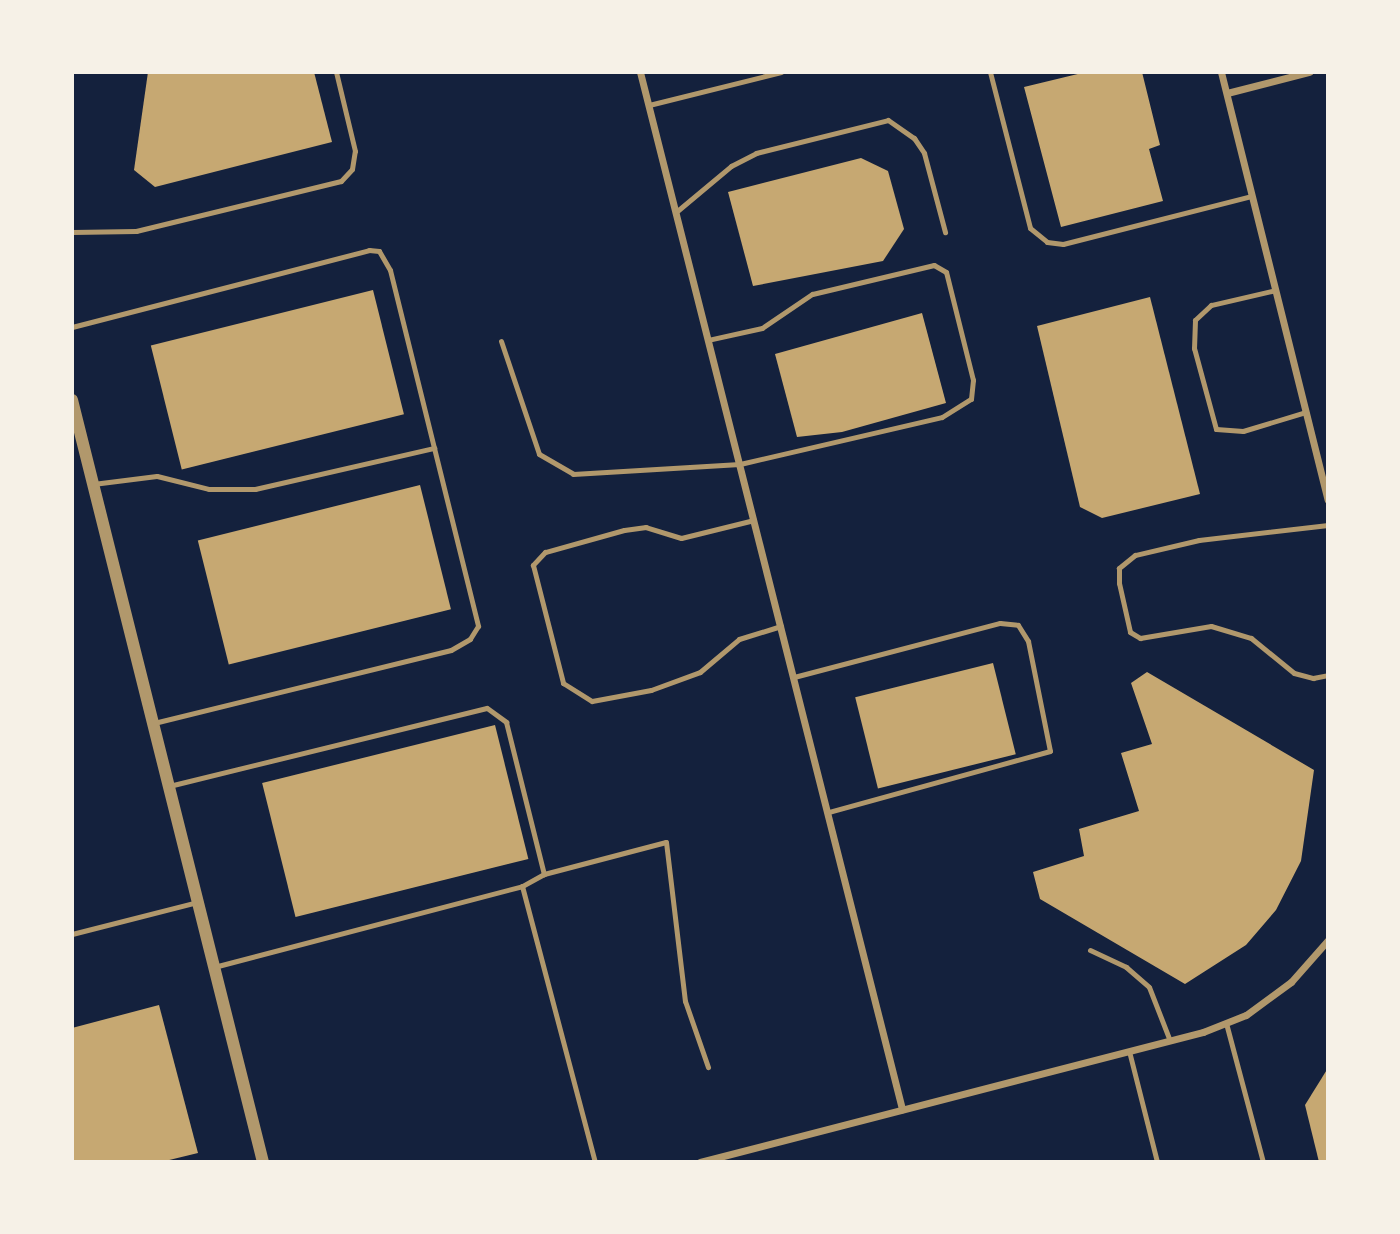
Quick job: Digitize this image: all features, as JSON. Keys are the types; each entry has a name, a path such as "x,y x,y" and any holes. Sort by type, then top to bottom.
{"street":[{"path":"640,72 902,1109"},
{"path":"1221,72 1306,412 1325,477 1328,500"},
{"path":"1227,93 1310,72"},
{"path":"72,400 264,1162"},
{"path":"700,1162 1170,1041 1226,1023 1246,1014 1291,982 1328,940"}],"lane":[{"path":"72,232 136,231 341,181 352,169 355,151 336,72"},
{"path":"649,105 781,72"},
{"path":"990,72 1030,228 1047,242 1063,244 1252,196"},
{"path":"676,212 731,166 756,153 888,120 914,138 924,153 945,232"},
{"path":"72,327 369,250 379,251 390,270 478,626 470,639 451,650 153,723"},
{"path":"501,341 538,454 573,474 740,464 942,417 971,399 974,380 949,282 946,272 934,265 811,294 762,328 708,340"},
{"path":"1276,290 1211,305 1195,320 1194,348 1216,429 1242,431 1306,412"},
{"path":"93,484 157,476 209,489 254,489 434,448"},
{"path":"754,520 681,538 646,527 624,530 545,552 533,565 564,683 592,701 651,690 700,672 739,639 781,626"},
{"path":"1328,525 1199,540 1135,555 1119,568 1130,632 1140,638 1211,626 1251,638 1294,673 1313,678 1328,675"},
{"path":"794,677 1000,623 1017,625 1028,641 1050,751 828,813"},
{"path":"169,786 487,708 506,722 544,873"},
{"path":"214,967 522,886 544,873 666,842 685,1001 708,1067"},
{"path":"522,886 595,1162"},
{"path":"72,934 198,902"},
{"path":"1090,950 1126,967 1149,987 1170,1041"},
{"path":"1226,1023 1263,1162"},
{"path":"1129,1051 1157,1162"}],"building":[{"path":"148,72 314,72 332,142 155,187 134,170"},
{"path":"1086,72 1142,72 1160,145 1149,149 1163,201 1061,227 1024,87"},
{"path":"861,158 888,171 904,229 883,261 753,286 728,192"},
{"path":"373,290 404,414 182,470 151,345"},
{"path":"1150,297 1200,494 1102,518 1080,507 1037,326"},
{"path":"922,313 946,403 842,432 797,437 775,354"},
{"path":"420,485 451,609 229,665 198,540"},
{"path":"993,663 1016,754 878,789 855,697"},
{"path":"1147,672 1314,770 1301,861 1276,910 1246,945 1185,984 1040,899 1033,872 1084,856 1079,829 1139,811 1121,753 1152,744 1131,683"},
{"path":"495,725 528,859 296,917 262,783"},
{"path":"159,1005 198,1153 161,1162 72,1162 72,1028"},
{"path":"1328,1068 1328,1162 1319,1162 1305,1105"}]}
